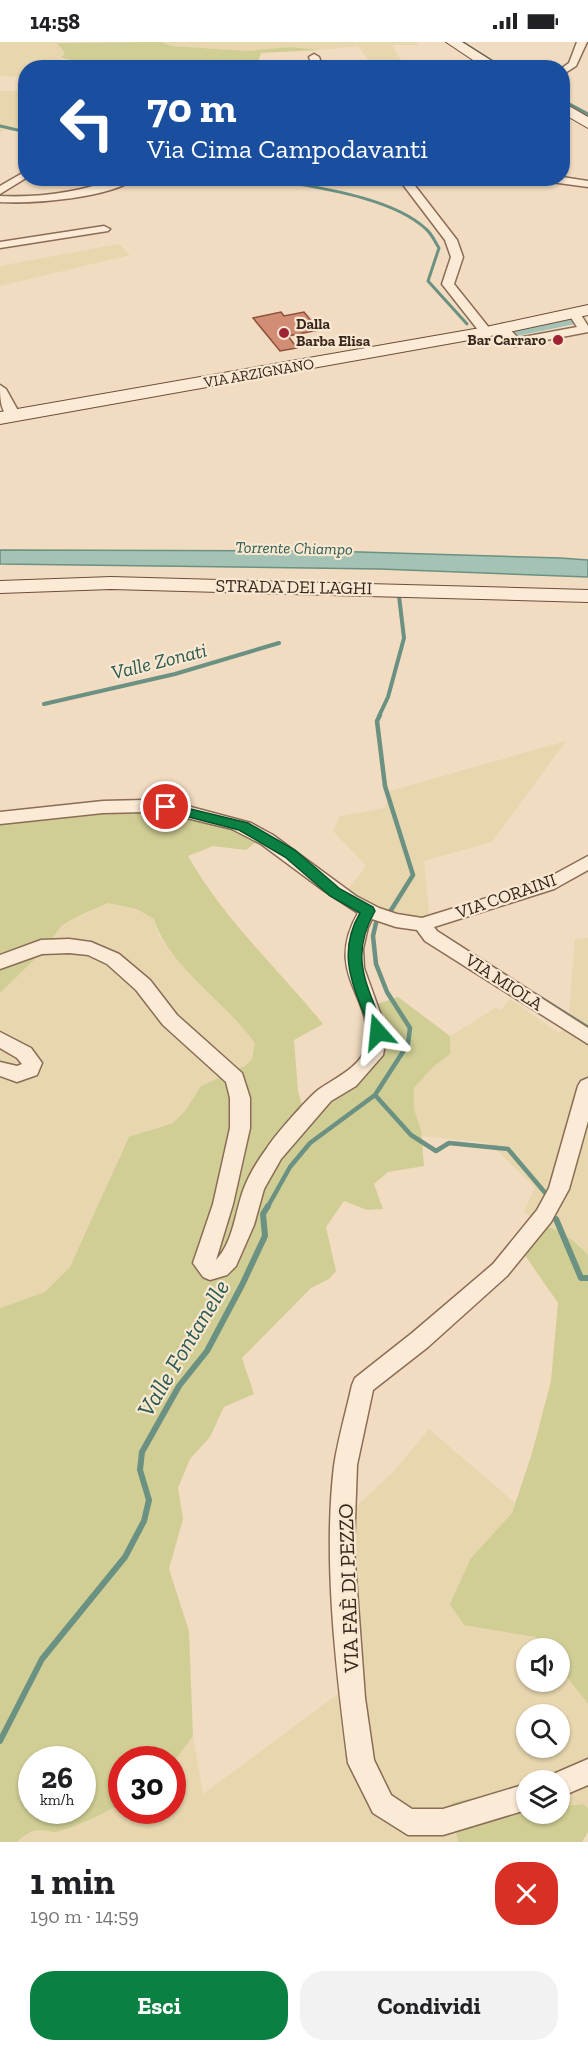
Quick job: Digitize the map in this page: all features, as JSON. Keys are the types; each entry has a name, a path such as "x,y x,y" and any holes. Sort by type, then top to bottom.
{"street":[{"path":"453,42 483,60"},
{"path":"570,66 582,42"},
{"path":"570,72 577,71"},
{"path":"570,111 588,122"},
{"path":"0,190 18,179"},
{"path":"570,182 588,184"},
{"path":"0,199 50,198 99,186"},
{"path":"409,186 451,240 457,257 448,284 494,330"},
{"path":"0,245 104,229"},
{"name":"VIA ARZIGNANO","path":"7,417 494,330 581,311"},
{"path":"0,390 7,417"},
{"name":"STRADA DEI LAGHI","path":"0,587 111,583 588,596"},
{"path":"0,818 126,806 166,807 243,826 290,854 335,892 368,911 381,918 403,924 422,924"},
{"name":"VIA CORAINI","path":"422,924 548,885 588,862"},
{"path":"0,962 41,947 69,946 91,949 113,959 143,985 170,1020 235,1078 240,1098 240,1128 224,1204 204,1263 210,1271 220,1269 229,1260 244,1225 254,1188 274,1153 324,1096 349,1081 373,1054 378,1032 355,968 354,949 359,927 368,911"},
{"name":"VIA MIOLA","path":"422,924 431,936 588,1037"},
{"path":"0,1039 24,1053 32,1063 30,1070 17,1074 0,1069"},
{"name":"VIA FAÈ DI PEZZO","path":"516,1800 443,1822 408,1822 382,1804 361,1763 352,1698 342,1549 346,1465 363,1385 420,1340 500,1270 544,1216 559,1188 588,1086"},
{"path":"570,1780 588,1772"}],"shaded area":[{"path":"0,42 58,42 65,53 61,60 18,60 18,77 0,76"},
{"path":"161,42 416,42 418,45 392,45 401,60 368,60 358,46 319,50 291,47 247,51 172,46"},
{"path":"161,42 172,46 247,51 291,47 319,50 261,53 258,60 71,60 61,58 65,53 57,43"},
{"path":"0,91 18,91 18,125 13,131 4,129 0,133"},
{"path":"119,244 130,255 0,286 0,266"},
{"path":"0,550 327,551 560,558 588,560 588,577 380,569 0,564"},
{"path":"566,741 492,842 424,861 430,922 406,924 346,892 366,866 333,831 340,816 385,808 390,791"},
{"path":"129,808 166,809 263,837 246,850 213,846 188,856 234,922 323,1024 294,1040 298,1091 302,1105 318,1113 360,1080 376,1063 374,1005 398,997 450,1036 450,1054 433,1067 414,1088 414,1109 421,1130 424,1166 388,1172 374,1184 383,1209 367,1210 344,1201 326,1227 336,1271 329,1279 311,1288 242,1358 254,1394 224,1407 210,1437 190,1459 178,1488 183,1519 169,1569 189,1631 193,1736 186,1746 108,1746 108,1810 96,1817 96,1746 18,1746 18,1824 80,1824 54,1832 39,1830 32,1832 17,1842 0,1842 0,1308 45,1292 70,1267 129,1137 173,1123 185,1111 201,1086 245,1066 252,1059 255,1043 184,968 161,936 154,919 137,909 108,903 62,925 44,950 0,993 0,822"},
{"path":"108,903 138,909 154,919 159,936 171,952 243,1026 255,1043 252,1059 245,1066 201,1086 185,1111 173,1123 149,1130 120,1155 111,1181 70,1267 45,1292 0,1308 0,993 44,950 62,925"},
{"path":"588,938 588,1255 580,1246 548,1226 536,1223 524,1211 535,1187 489,1143 422,1136 414,1109 414,1088 433,1067 450,1054 449,1037 495,1008 501,1010 510,999 559,1033 568,1025 575,939"},
{"path":"536,1223 564,1235 588,1255 588,1704 570,1681 570,1638 536,1638 464,1625 450,1604 471,1558 512,1513 532,1453 551,1381 558,1303 522,1251"},
{"path":"429,1429 515,1503 512,1513 471,1558 495,1630 536,1638 516,1638 516,1692 570,1692 570,1681 588,1704 588,1808 583,1804 570,1806 570,1770 516,1770 516,1800 502,1805 458,1842 17,1842 21,1837 40,1829 53,1833 73,1824 96,1824 96,1814 108,1809 108,1824 186,1824 186,1746 193,1736 203,1794 350,1685 338,1524 396,1469"},
{"path":"468,1799 502,1805 516,1800 516,1824 570,1824 570,1806 583,1804 588,1808 588,1832 582,1842 458,1842 452,1803"}],"building":[{"name":"Dalla Barba Elisa","path":"281,312 284,316 304,312 319,330 288,336 297,348 280,351 253,318"}],"waterway":[{"path":"462,42 490,60"},
{"path":"570,104 588,114"},
{"path":"0,126 18,130"},
{"path":"310,186 350,194 393,208 428,231 439,248 428,281 467,324"},
{"path":"517,333 571,322"},
{"name":"Valle Fontanelle","path":"379,716 388,697 404,638 399,596"},
{"name":"Valle Zonati","path":"44,704 175,674 279,643"},
{"name":"Valle Fontanelle","path":"380,715 377,721 385,786 413,875 388,915"},
{"name":"Valle Fontanelle","path":"375,1095 408,1044 410,1028 387,992 376,964 373,936 376,923"},
{"path":"537,996 588,1028"},
{"name":"Valle Fontanelle","path":"267,1208 290,1167 310,1143 375,1095"},
{"path":"375,1095 411,1135 436,1151 449,1143 508,1149 547,1195"},
{"name":"Valle Fontanelle","path":"0,1741 42,1659 125,1557 144,1521 149,1500 140,1470 142,1452 179,1386 207,1351 242,1285 265,1236 263,1214 268,1206"},
{"path":"556,1219 581,1278 588,1278"}],"place":[{"name":"Dalla Barba Elisa","path":"284,333"},
{"name":"Bar Carraro","path":"558,340"}],"route":[{"path":"166,807 243,826 290,854 335,892 368,911 359,927 354,949 355,968 378,1032"}],"water label":[{"name":"Torrente Chiampo","path":"294,548"}]}
